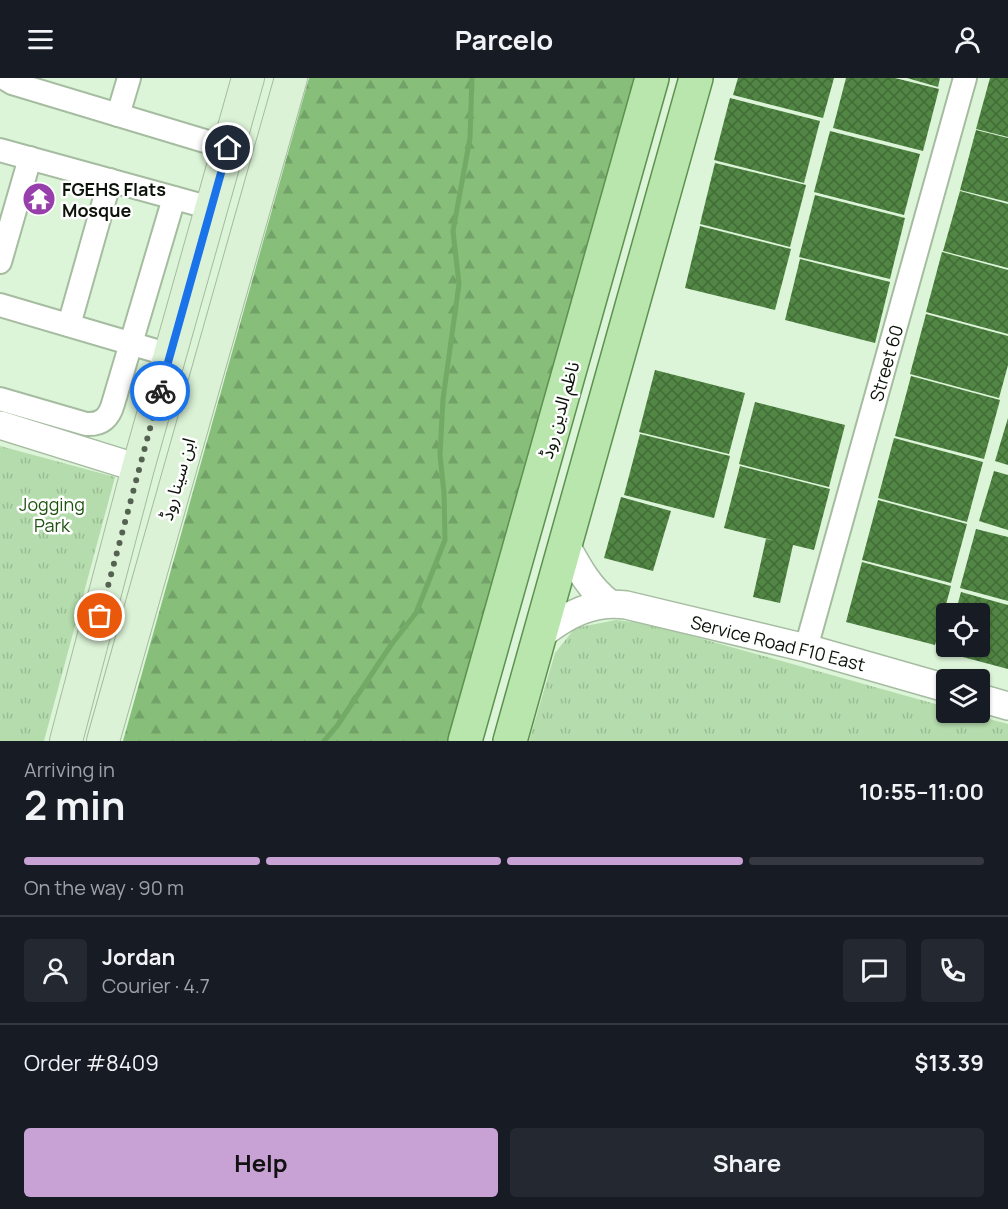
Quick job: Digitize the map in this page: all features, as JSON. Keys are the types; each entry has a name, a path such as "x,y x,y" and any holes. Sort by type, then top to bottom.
{"main road":[{"path":"66,741 138,468 248,78"},
{"name":"ابن سینا روڈ","path":"103,741 291,78"},
{"name":"ناظم الدین روڈ","path":"465,741 652,78"},
{"path":"510,741 542,634 696,78"},
{"path":"568,376 609,386"},
{"path":"148,436 186,446"},
{"path":"94,637 130,646"}],"street":[{"path":"4,78 12,83 228,148"},
{"path":"118,115 129,78"},
{"name":"Street 60","path":"806,648 965,78"},
{"path":"0,150 211,208"},
{"path":"0,262 30,158"},
{"path":"69,325 110,180"},
{"path":"0,399 86,424 99,423 110,414 174,198"},
{"path":"0,305 170,355"},
{"path":"0,425 138,468"},
{"path":"566,545 595,592 609,603"},
{"name":"Service Road F10 East","path":"542,634 564,617 587,607 609,603 626,605 806,648 936,685"},
{"path":"990,701 1008,706"}],"green space":[{"path":"309,78 639,78 451,741 123,741"},
{"name":"Jogging Park","path":"0,446 115,477 44,741 0,741"},
{"path":"616,620 649,624 936,704 936,723 990,723 990,719 1008,724 1008,741 529,741 555,653 575,628"}],"building":[{"path":"738,78 834,78 823,118 733,95"},
{"path":"846,78 895,78 939,89 923,151 833,128"},
{"path":"907,78 940,78 938,87"},
{"path":"990,78 1008,78 1008,137 976,129"},
{"path":"730,98 820,121 804,183 714,160"},
{"path":"976,130 1008,138 1008,202 960,190"},
{"path":"830,131 920,154 904,215 814,192"},
{"path":"715,163 806,185 790,247 700,224"},
{"path":"960,191 1008,204 1008,268 943,251"},
{"path":"815,195 905,218 890,279 799,257"},
{"path":"700,226 791,249 775,310 685,288"},
{"path":"942,252 1008,270 1008,334 926,312"},
{"path":"800,259 890,282 875,343 785,320"},
{"path":"926,314 1008,336 1008,365 999,398 910,374"},
{"path":"655,370 745,393 729,454 639,432"},
{"path":"911,376 1000,400 984,459 895,436"},
{"path":"755,402 845,425 829,487 739,464"},
{"path":"1008,418 1008,465 995,461"},
{"path":"640,434 730,456 714,518 624,495"},
{"path":"894,438 983,462 967,522 878,498"},
{"path":"740,466 830,489 814,550 793,545 780,603 753,597 766,539 776,541 724,528"},
{"path":"994,471 1008,475 1008,530 979,521"},
{"path":"621,497 671,511 653,571 604,558"},
{"path":"878,500 967,524 951,583 862,560"},
{"path":"976,529 1008,537 1008,601 960,588"},
{"path":"862,562 951,586 946,603 936,603 935,645 846,622"},
{"path":"961,592 1008,605 1008,669 963,657 990,657 990,603 958,603"}],"waterway":[{"path":"324,741 337,726 391,645 416,613 445,540 440,455 443,399 459,284 453,231 470,138 472,78"}],"way so far":[{"path":"100,616 160,391"}],"place":[{"name":"FGEHS Flats Mosque","path":"39,199"}],"route":[{"path":"160,391 228,148"}]}
